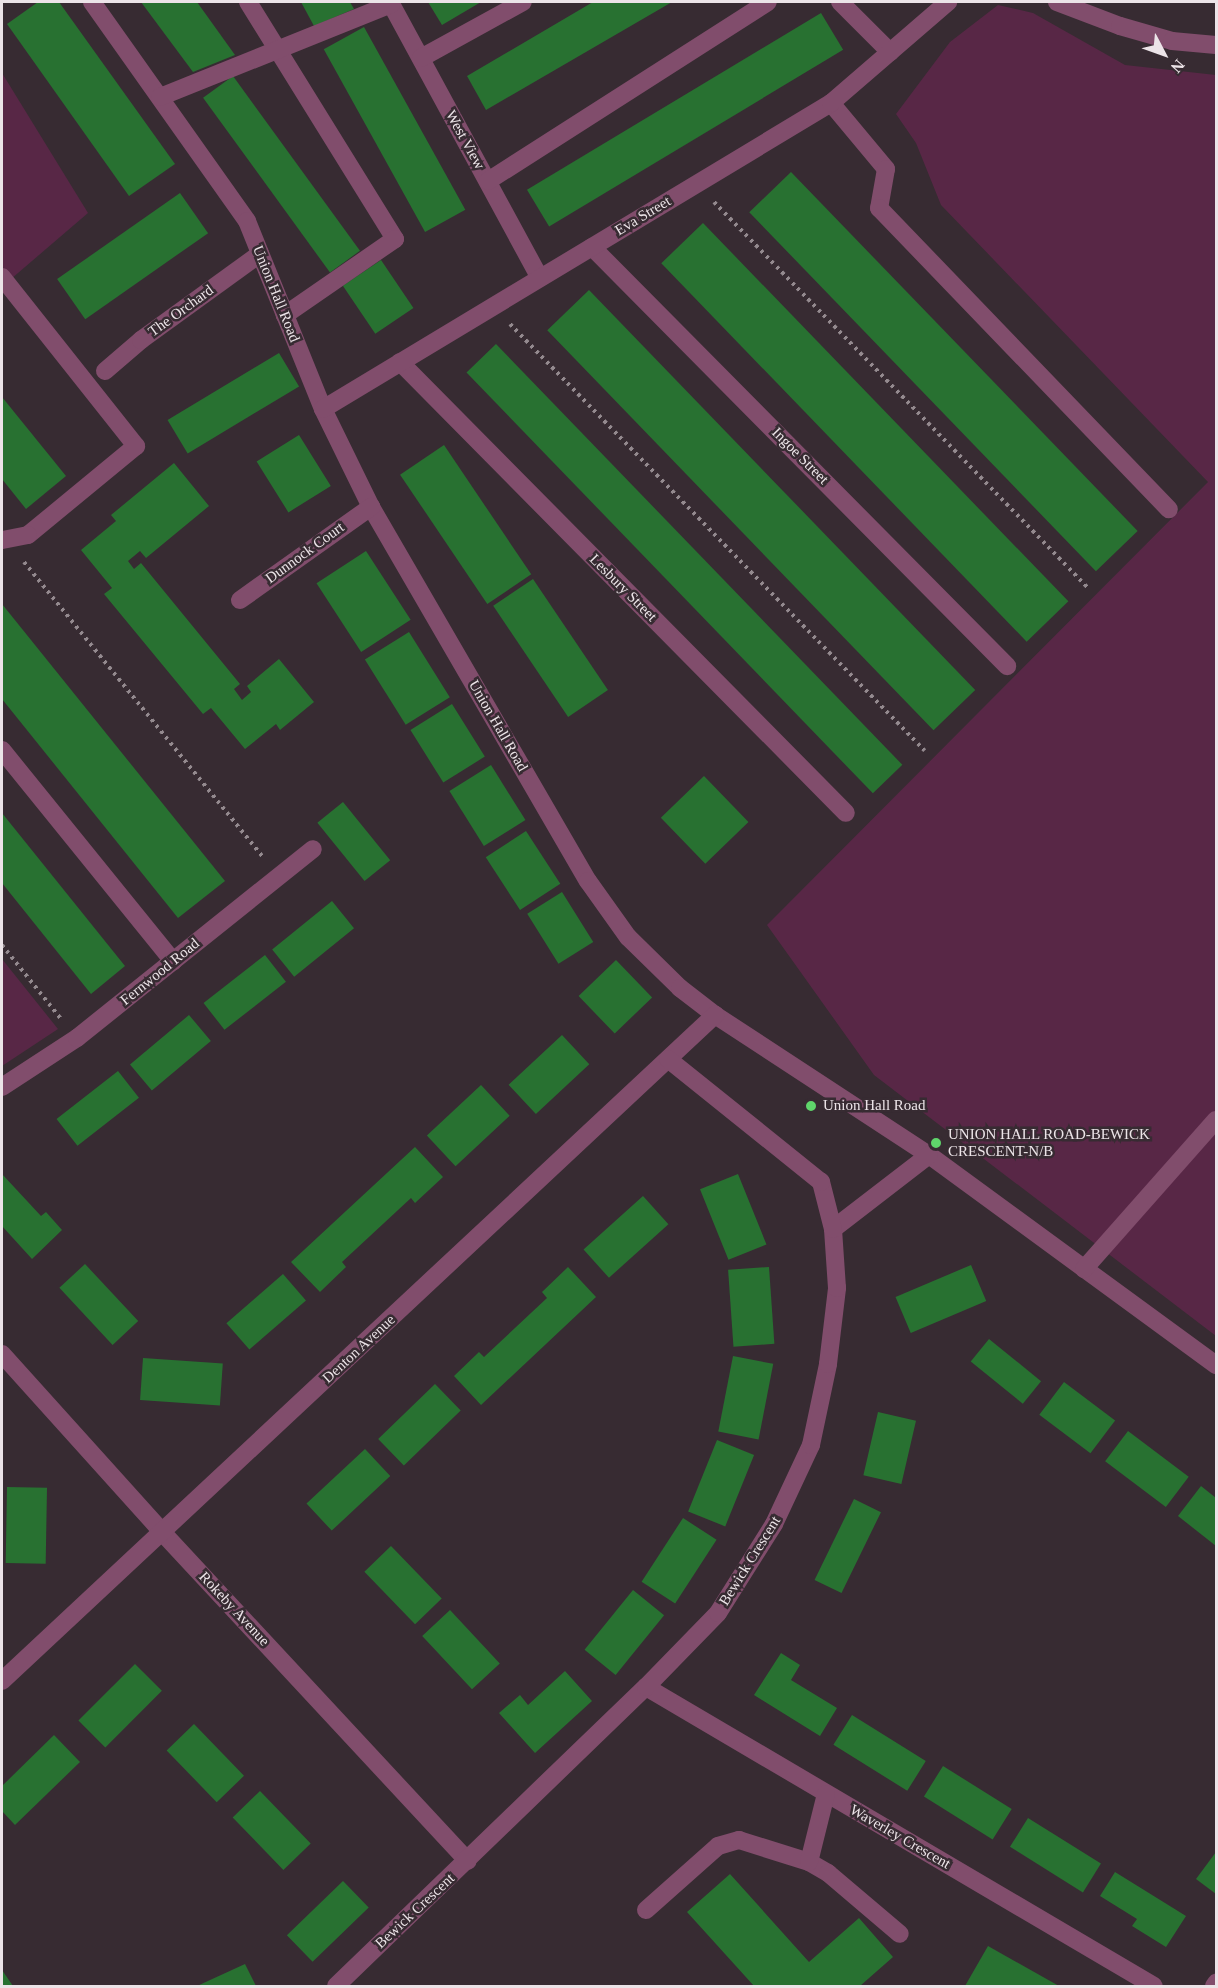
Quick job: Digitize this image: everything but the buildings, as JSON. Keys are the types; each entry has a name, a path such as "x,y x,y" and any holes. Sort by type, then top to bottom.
{"street":[{"name":"Union Hall Road","path":"92,2 247,221 323,409 371,507 588,881 628,937 680,988 715,1015 929,1155 1216,1365"},
{"path":"248,2 395,239 285,315"},
{"path":"421,58 523,2"},
{"path":"488,181 768,2"},
{"path":"840,2 890,52"},
{"name":"Eva Street","path":"323,409 831,103 948,2"},
{"path":"1057,2 1120,26 1172,41 1216,45"},
{"path":"160,97 391,3"},
{"name":"West View","path":"391,3 540,278"},
{"path":"831,103 886,169 879,208 1169,509"},
{"name":"Ingoe Street","path":"592,247 1007,666"},
{"name":"The Orchard","path":"105,371 141,340 260,254"},
{"path":"2,277 136,446 28,535 2,540"},
{"name":"Lesbury Street","path":"400,362 846,813"},
{"name":"Dunnock Court","path":"240,600 371,507"},
{"path":"2,750 173,961"},
{"name":"Fernwood Road","path":"2,1087 77,1038 313,849"},
{"name":"Denton Avenue","path":"2,1681 715,1015"},
{"name":"Bewick Crescent","path":"336,1986 468,1861 646,1687 718,1613 774,1524 811,1445 828,1364 837,1287 833,1229 821,1182 668,1059"},
{"path":"1084,1269 1216,1120"},
{"path":"833,1229 929,1155"},
{"name":"Rokeby Avenue","path":"2,1354 162,1532 468,1861"},
{"name":"Waverley Crescent","path":"646,1687 1154,1986"},
{"path":"809,1862 826,1794"},
{"path":"646,1910 718,1846 739,1840 809,1862 828,1873 900,1934"}],"path":[{"path":"697,184 1087,587"},
{"path":"493,307 925,751"},
{"path":"17,553 279,876"},
{"path":"2,945 77,1038"}],"shaded area":[{"path":"998,5 1033,13 1125,65 1216,75 1216,1336 874,1075 767,925 1208,482 941,205 916,143 896,114 950,42"},
{"path":"2,73 88,213 11,279 2,266"},
{"path":"2,959 58,1029 2,1066"}],"place":[{"name":"Union Hall Road","path":"811,1106"},
{"name":"UNION HALL ROAD-BEWICK CRESCENT-N/B","path":"936,1143"}]}
